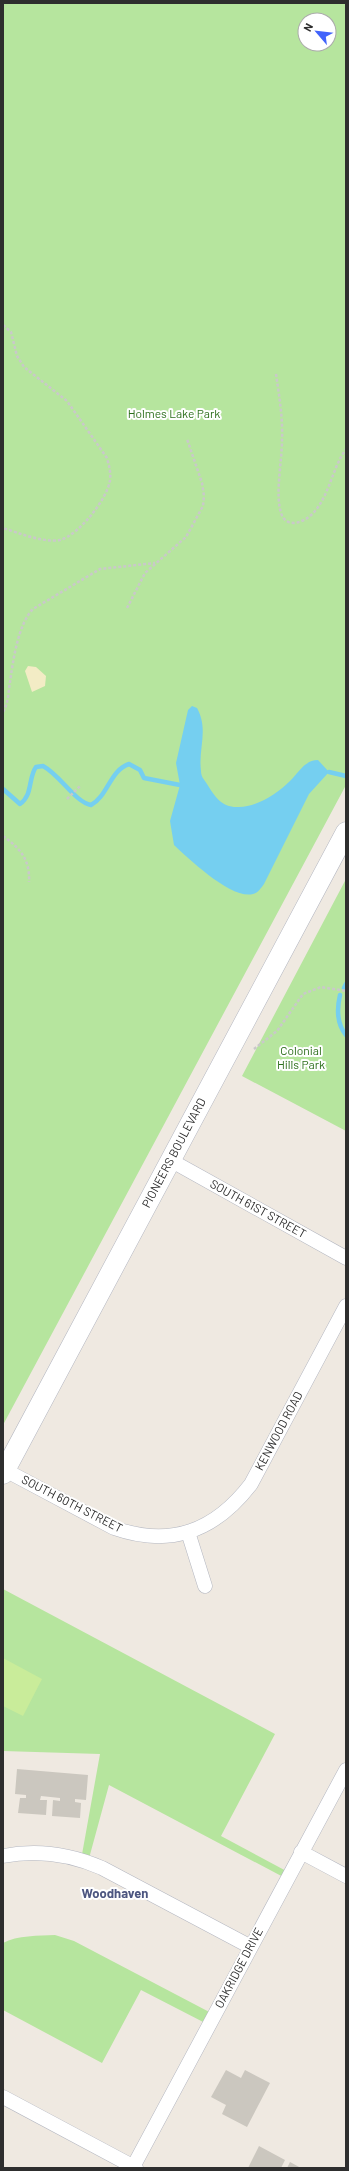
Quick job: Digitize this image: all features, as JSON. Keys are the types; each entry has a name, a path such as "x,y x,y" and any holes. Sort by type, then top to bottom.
{"main road":[{"name":"PIONEERS BOULEVARD","path":"4,1472 346,832"}],"street":[{"name":"SOUTH 61ST STREET","path":"170,1160 346,1258"},
{"name":"KENWOOD ROAD","path":"188,1532 207,1525 223,1515 237,1502 251,1484 346,1306"},
{"name":"SOUTH 60TH STREET","path":"4,1472 120,1530 131,1534 154,1537 188,1532"},
{"path":"188,1532 205,1586"},
{"name":"OAKRIDGE DRIVE","path":"134,2167 346,1770"},
{"path":"3,1856 41,1852 66,1855 81,1860 102,1868 251,1948"},
{"path":"302,1852 346,1876"},
{"path":"3,2097 134,2167"}],"path":[{"path":"3,325 11,332 18,356 24,367 59,393 67,401 107,458 110,469 110,481 99,504 86,520 68,537 60,540 48,539 3,528"},
{"path":"276,374 282,439 280,507 285,519 290,523 298,523 306,520 315,511 326,495 333,472 346,449"},
{"path":"127,608 139,581 155,564 186,538 203,506 204,496 202,483 187,439"},
{"path":"3,712 8,698 21,631 24,621 33,609 100,569 155,564"},
{"path":"67,799 80,786"},
{"path":"3,836 23,853 29,870 29,882"},
{"path":"254,1049 277,1031 303,994 321,987 346,991"}],"green space":[{"name":"Holmes Lake Park","path":"3,3 346,3 346,785 3,1425"},
{"name":"Colonial Hills Park","path":"346,879 346,1131 242,1076"},
{"path":"3,1589 275,1734 221,1836 290,1873 287,1879 109,1785 88,1862 81,1860 100,1754 3,1751"},
{"path":"3,1658 42,1679 23,1716 3,1706"},
{"path":"55,1935 74,1941 215,2015 209,2025 141,1990 102,2063 3,2010 3,1943 21,1937"}],"sand":[{"path":"28,666 36,667 46,676 45,686 32,692 25,671"}],"water":[{"path":"192,706 197,708 202,724 203,732 200,763 203,778 220,801 228,806 239,807 253,805 260,802 280,790 302,767 309,762 318,760 329,772 309,794 264,884 253,894 244,894 234,891 223,885 211,877 174,845 170,821 180,785 176,763 188,710"}],"building":[{"path":"17,1769 88,1775 86,1800 75,1799 75,1802 81,1803 80,1818 52,1816 53,1800 60,1801 60,1798 41,1796 40,1800 47,1800 46,1815 18,1813 20,1798 26,1798 26,1795 15,1794"},
{"path":"226,2070 241,2078 245,2070 270,2083 247,2127 222,2114 226,2105 211,2097"},
{"path":"259,2146 285,2160 281,2168 248,2168"},
{"path":"290,2162 301,2168 287,2168"}],"waterway":[{"path":"3,789 20,804 27,796 36,767 43,766 55,775 79,799 91,805 101,796 117,772 129,764 140,770 144,778 180,785"},
{"path":"329,772 346,776"},
{"path":"344,988 346,984"},
{"path":"340,995 338,1015 340,1026 346,1035"}],"district":[{"name":"Woodhaven","path":"115,1893"}]}
